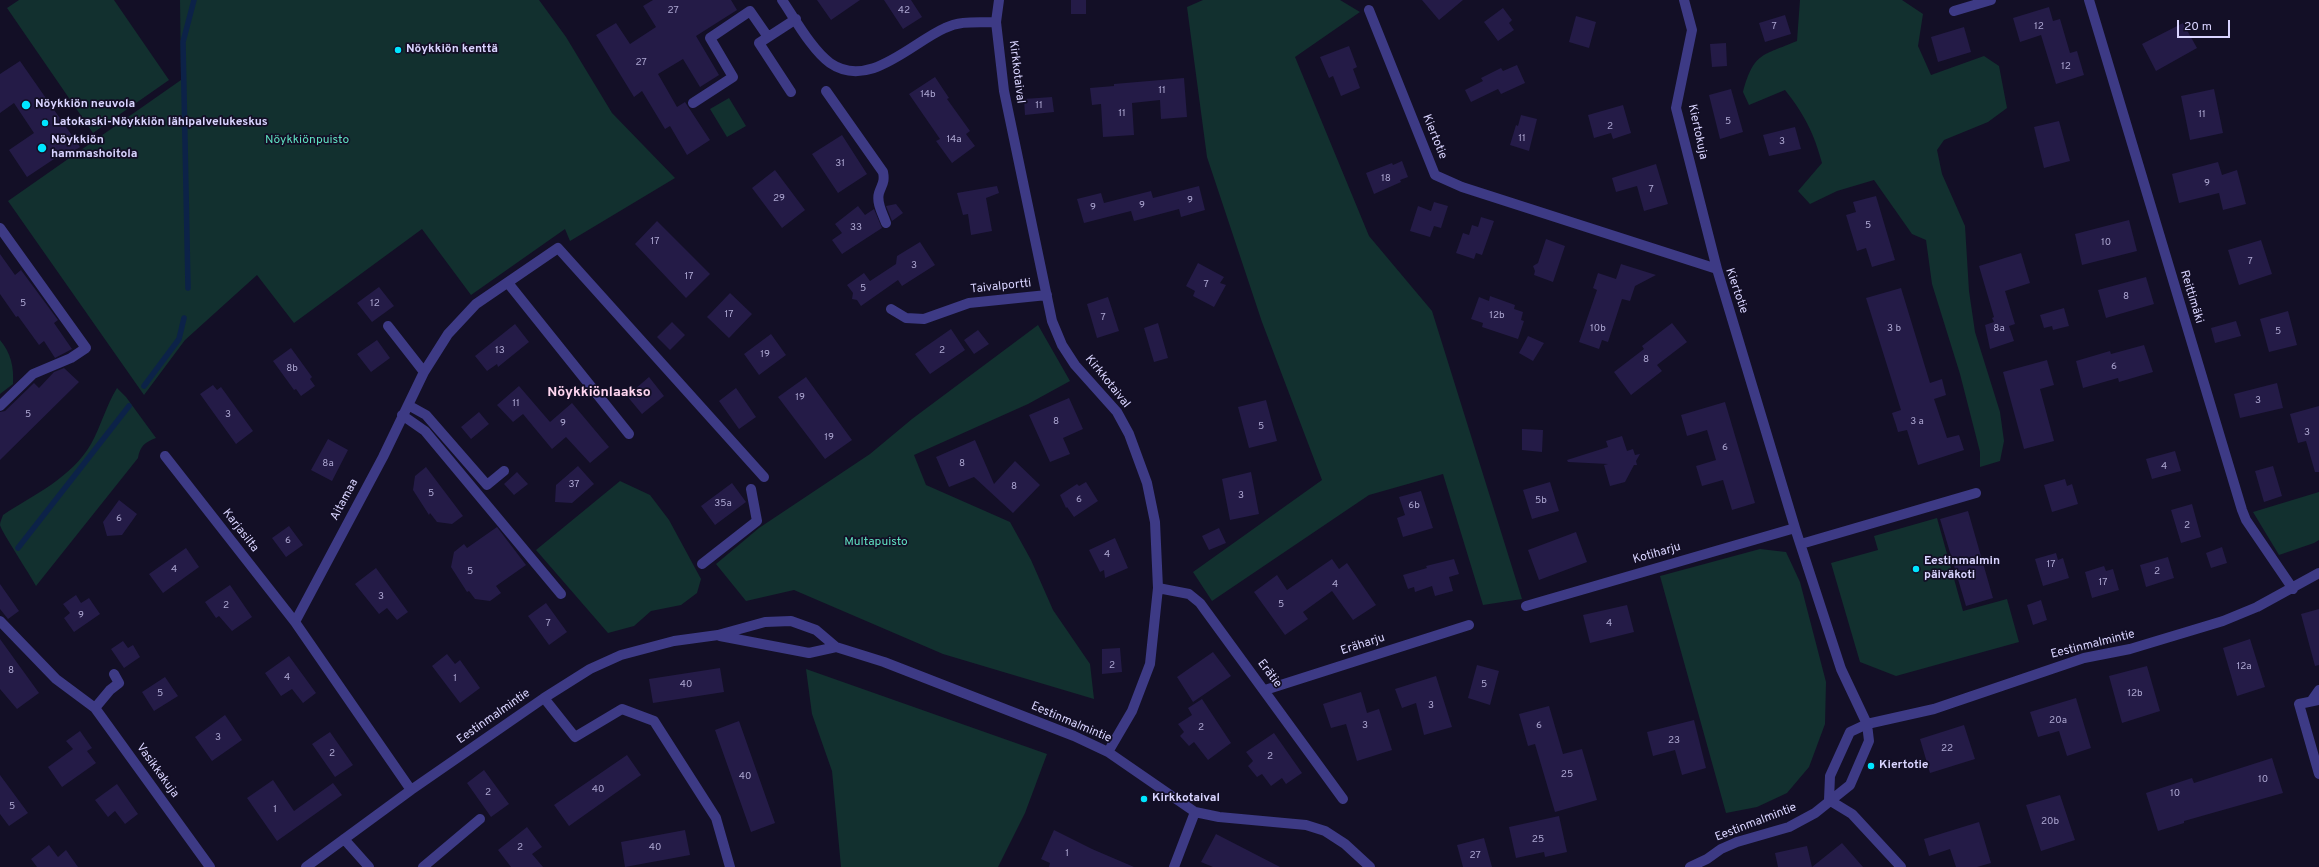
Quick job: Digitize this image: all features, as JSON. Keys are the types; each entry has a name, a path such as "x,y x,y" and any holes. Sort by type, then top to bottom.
{"street":[{"path":"782,0 818,51 830,62 846,70 859,71 883,64 945,28 959,23 996,22"},
{"name":"Kirkkotaival","path":"999,0 996,22 1004,91 1052,321 1062,344 1075,365 1117,412 1139,456 1155,522 1158,588 1150,664 1143,686 1132,711 1108,752"},
{"name":"Kiertokuja","path":"1684,0 1692,30 1676,108 1717,269"},
{"path":"1954,11 1991,0"},
{"name":"Reittimäki","path":"2089,0 2242,510 2246,520 2293,589"},
{"name":"Kiertotie","path":"1369,10 1435,175 1462,187 1717,269 1795,528 1842,669 1867,724"},
{"path":"693,103 733,77 710,38 750,11 768,37"},
{"path":"791,92 759,43 796,19"},
{"path":"826,91 884,172 885,181 878,194 878,202 886,223"},
{"path":"0,228 86,348 70,358 33,374 0,406"},
{"name":"Aitamaa","path":"295,622 383,457 424,372 448,334 476,304 558,248 764,477"},
{"path":"508,283 629,434"},
{"name":"Taivalportti","path":"891,309 906,318 924,319 969,303 1046,295"},
{"path":"388,326 424,372"},
{"path":"408,405 426,415 487,485 504,471"},
{"path":"402,416 425,431 561,594"},
{"name":"Karjasilta","path":"165,456 295,622"},
{"path":"702,564 757,520 750,489"},
{"path":"1801,544 1976,493"},
{"name":"Kotiharju","path":"1526,606 1795,528"},
{"name":"Eestinmalmintie","path":"1829,800 1830,776 1850,732 1867,724 1934,709 1974,697 2084,658 2178,636 2258,608 2319,573"},
{"name":"Erätie","path":"1158,588 1189,594 1200,604 1265,690 1343,799"},
{"name":"Eestinmalmintie","path":"306,867 410,790 544,698 590,669 621,656 674,641 718,635 765,622 792,621 816,630 836,647 884,662 1067,733 1108,752 1195,812 1219,817 1306,825 1325,831 1345,844 1370,867"},
{"name":"Vasikkakuja","path":"0,622 56,679 95,708 210,867"},
{"path":"295,622 410,790"},
{"name":"Eräharju","path":"1265,690 1469,625"},
{"name":"Eestinmalmintie","path":"718,635 809,653 836,647"},
{"path":"95,708 110,690 120,683 114,674"},
{"path":"2319,690 2315,700 2299,704 2319,774"},
{"path":"544,698 575,737 622,709 654,721 716,818 730,867"},
{"name":"Eestinmalmintie","path":"1690,867 1737,842 1789,827 1815,813 1829,800 1850,785 1869,741 1867,724"},
{"path":"1829,800 1852,814 1901,867"},
{"path":"1174,867 1195,812"},
{"path":"422,867 480,819"},
{"path":"344,839 369,867"}],"green space":[{"path":"19,0 114,0 169,80 93,133 7,8"},
{"name":"Nöykkiönpuisto","path":"180,0 539,0 566,37 612,113 675,178 570,241 565,229 471,295 422,229 294,323 257,275 185,340 144,395 8,201 181,80"},
{"path":"1203,0 1340,0 1360,12 1295,57 1369,236 1432,311 1522,599 1483,605 1443,474 1369,495 1212,601 1193,572 1322,480 1262,322 1207,157 1187,7"},
{"path":"1800,0 1902,0 1923,14 1918,46 1931,75 1984,56 1999,66 2007,108 1988,122 1944,140 1937,150 1942,174 1965,226 1969,291 1975,332 2000,412 2004,441 2000,461 1980,467 1980,452 1960,374 1932,284 1926,240 1912,234 1874,180 1837,191 1810,204 1798,191 1822,163 1816,142 1798,107 1785,90 1749,105 1743,92 1751,69 1761,57 1767,53 1797,41"},
{"path":"729,98 746,126 727,137 710,109"},
{"name":"Multapuisto","path":"1038,325 1070,381 1028,404 914,455 926,485 1010,522 1031,560 1053,610 1090,664 1094,699 943,654 794,590 746,601 716,564 759,528 870,454 912,419"},
{"path":"0,340 9,355 12,366 13,384 0,394"},
{"path":"117,388 126,397 156,438 144,445 140,450 138,458 36,586 0,525 3,515 63,476 83,456 95,437"},
{"path":"620,481 650,495 669,520 701,579 697,593 681,605 651,611 634,626 608,633 536,550"},
{"path":"2319,492 2319,540 2279,555 2253,512"},
{"path":"1937,518 1963,611 2007,599 2019,642 1896,676 1860,662 1831,563 1878,550 1874,536"},
{"path":"1760,549 1786,552 1800,582 1826,682 1825,724 1809,767 1787,793 1757,807 1726,813 1660,576"},
{"path":"806,669 1047,754 1025,813 998,867 841,867 832,771 812,714"}],"building":[{"path":"653,0 731,0 737,10 696,36 719,75 700,87 683,59 658,74 677,107 685,102 710,140 687,155 670,126 665,129 642,91 634,97 596,35 616,23 630,44 656,27 643,6"},
{"path":"817,0 860,0 831,20"},
{"path":"884,0 911,0 922,17 903,29"},
{"path":"1071,0 1086,0 1086,14 1071,14"},
{"path":"1422,0 1463,0 1439,20"},
{"path":"2049,7 2053,21 2060,19 2070,53 2077,51 2084,75 2056,84 2041,35 2020,42 2013,18"},
{"path":"1503,8 1512,20 1509,23 1514,30 1498,41 1484,22"},
{"path":"1785,15 1791,34 1765,42 1759,23"},
{"path":"1576,16 1596,22 1589,48 1569,42"},
{"path":"2183,23 2197,48 2156,71 2142,44"},
{"path":"1964,27 1971,52 1938,62 1931,37"},
{"path":"1726,43 1727,66 1712,67 1710,44"},
{"path":"1349,46 1357,67 1353,69 1360,88 1341,96 1333,76 1329,78 1320,57"},
{"name":"Latokaski-Nöykkiön lähipalvelukeskus","path":"20,61 80,147 69,154 66,151 27,177 9,150 34,133 14,103 0,113 0,74"},
{"path":"1517,65 1525,83 1501,94 1498,89 1471,102 1465,90 1483,81 1481,78 1501,68 1503,71"},
{"path":"935,77 949,98 947,99 970,131 966,134 975,146 952,163 936,141 940,139 909,94"},
{"path":"1184,78 1187,117 1161,119 1160,100 1132,103 1134,135 1103,137 1101,104 1092,105 1090,88 1114,86 1114,84"},
{"path":"1731,89 1743,132 1720,139 1709,95"},
{"path":"2214,89 2223,133 2190,140 2181,96"},
{"path":"1052,97 1054,112 1025,115 1024,99"},
{"path":"1623,105 1631,133 1613,139 1611,133 1594,138 1588,115"},
{"path":"1521,115 1537,119 1529,151 1510,145 1516,125 1518,126"},
{"path":"2059,121 2070,161 2044,168 2034,127"},
{"path":"1795,127 1801,149 1769,156 1763,135"},
{"path":"842,135 867,174 838,193 812,154"},
{"path":"1402,161 1408,177 1400,180 1401,182 1374,194 1366,173 1392,163 1393,165"},
{"path":"2218,162 2222,175 2237,170 2246,204 2223,210 2219,193 2179,203 2172,174"},
{"path":"1656,164 1668,204 1644,211 1637,186 1616,192 1612,178"},
{"path":"775,170 805,210 782,228 752,188"},
{"path":"997,186 999,193 986,198 992,231 971,235 968,214 963,215 957,193"},
{"path":"1199,186 1205,210 1181,217 1179,209 1134,221 1131,211 1084,223 1077,199 1101,193 1104,203 1151,191 1153,198"},
{"path":"1876,196 1895,260 1872,267 1866,248 1857,251 1846,215 1856,212 1853,202"},
{"path":"1434,202 1448,206 1441,228 1434,226 1430,237 1410,231 1418,206 1431,211"},
{"path":"896,204 903,213 892,221 886,206"},
{"path":"858,206 865,215 874,209 882,228 842,254 832,240 842,233 835,224"},
{"path":"1481,217 1494,221 1482,255 1476,253 1474,259 1456,253 1463,233 1469,235 1472,225 1478,227"},
{"path":"2129,220 2137,251 2082,265 2075,234"},
{"path":"657,221 710,274 686,298 635,244"},
{"path":"1546,239 1565,246 1553,282 1534,275 1535,271 1533,266 1538,263"},
{"path":"2261,240 2272,274 2239,285 2228,250"},
{"path":"920,242 935,265 902,286 898,280 861,306 857,300 852,299 853,293 847,285 864,273 870,281 896,264 897,256"},
{"path":"2021,253 2030,283 2005,291 2015,324 2009,326 2014,341 1990,349 1985,325 1994,322 1992,318 1994,317 1979,266"},
{"path":"0,254 15,275 21,270 58,320 54,323 72,349 55,358 44,341 39,345 18,316 16,317 0,294"},
{"path":"1198,263 1224,277 1220,283 1226,285 1214,307 1193,296 1195,291 1186,286"},
{"path":"1621,264 1656,275 1635,286 1630,301 1622,299 1608,342 1602,340 1599,349 1579,342 1597,290 1593,288 1598,273 1616,279"},
{"path":"2146,277 2154,304 2106,318 2098,290"},
{"path":"379,287 394,306 372,322 357,303"},
{"path":"1901,288 1930,383 1942,379 1946,395 1934,399 1947,438 1959,435 1964,450 1918,465 1907,430 1898,432 1892,413 1901,410 1866,298"},
{"path":"730,293 752,314 729,338 707,317"},
{"path":"1490,296 1515,305 1514,309 1523,312 1521,320 1524,321 1518,339 1482,327 1483,323 1471,319 1479,297 1489,301"},
{"path":"1108,297 1119,331 1097,338 1087,304"},
{"path":"2064,308 2069,326 2053,330 2052,326 2044,328 2040,315"},
{"path":"2288,311 2297,345 2269,352 2260,319"},
{"path":"2236,321 2241,336 2215,343 2211,328"},
{"path":"672,322 685,335 670,350 657,337"},
{"path":"1158,323 1168,358 1154,362 1144,328"},
{"path":"1672,323 1687,342 1657,365 1662,371 1631,395 1614,372 1644,349 1642,346"},
{"path":"515,324 529,342 498,367 497,364 487,371 475,356"},
{"path":"951,329 965,350 930,374 915,354"},
{"path":"978,330 989,344 974,354 964,340"},
{"path":"771,334 786,355 759,375 744,354"},
{"path":"1528,336 1544,343 1533,361 1519,353"},
{"path":"377,340 390,358 371,372 357,354"},
{"path":"2144,345 2153,372 2119,382 2118,378 2083,388 2076,361 2110,351 2111,354"},
{"path":"291,348 312,377 310,379 315,386 301,396 296,389 294,390 273,361"},
{"path":"2047,360 2054,385 2040,389 2054,441 2024,449 2003,372"},
{"path":"64,368 79,382 0,460 0,412 5,411 34,383 39,388 54,372"},
{"path":"649,377 664,396 642,414 627,396"},
{"path":"806,377 852,440 825,459 778,397"},
{"path":"2277,383 2283,408 2240,418 2234,394"},
{"path":"213,385 217,390 221,387 253,431 236,444 200,394"},
{"path":"519,386 550,422 572,403 609,447 590,463 566,437 552,449 523,414 513,422 497,405"},
{"path":"736,388 756,417 739,429 719,401"},
{"path":"1069,398 1083,429 1063,438 1070,454 1050,462 1029,415"},
{"path":"1266,400 1277,441 1249,448 1238,407"},
{"path":"1725,402 1755,503 1732,510 1723,480 1702,486 1696,466 1716,460 1707,430 1687,436 1681,415"},
{"path":"2319,406 2319,472 2315,472 2306,441 2298,443 2290,414"},
{"path":"479,412 489,424 471,439 461,427"},
{"path":"1522,429 1543,430 1542,452 1522,450"},
{"path":"1622,436 1627,451 1633,449 1635,455 1640,454 1636,461 1637,465 1634,465 1625,482 1610,486 1604,465 1608,464 1568,462 1567,460 1608,447 1606,441"},
{"path":"328,439 348,450 332,481 311,470"},
{"path":"975,440 994,484 1015,461 1040,485 1013,513 974,477 949,487 936,457"},
{"path":"2175,451 2181,471 2152,479 2146,459"},
{"path":"578,466 594,484 572,503 555,502 556,485"},
{"path":"2273,466 2282,496 2264,502 2255,471"},
{"path":"426,467 463,516 452,524 437,522 430,513 429,515 413,490 415,476"},
{"path":"517,472 528,484 514,495 504,484"},
{"path":"1251,472 1259,514 1230,520 1222,479"},
{"path":"2065,479 2067,486 2072,484 2078,504 2052,512 2044,485"},
{"path":"1086,482 1098,501 1074,517 1067,507 1066,508 1060,495 1077,484 1079,486"},
{"path":"1550,482 1559,511 1532,519 1523,490"},
{"path":"732,483 746,502 715,525 701,506"},
{"path":"1421,491 1433,528 1403,537 1397,518 1405,515 1399,497"},
{"path":"119,500 137,514 122,535 107,536 103,522"},
{"path":"2192,504 2201,537 2181,543 2171,510"},
{"path":"1968,511 1993,598 1966,606 1940,519"},
{"path":"289,526 303,545 286,557 272,538"},
{"path":"497,527 526,565 496,586 501,593 490,601 475,599 469,591 467,592 451,567 454,552 464,544 467,548"},
{"path":"1219,528 1226,543 1209,550 1202,536"},
{"path":"1576,532 1587,562 1539,580 1528,550"},
{"path":"1115,538 1128,568 1105,578 1104,570 1100,572 1089,550"},
{"path":"2222,547 2227,563 2211,568 2206,553"},
{"path":"186,548 199,567 163,593 149,574"},
{"path":"2056,553 2058,560 2063,558 2069,578 2043,586 2035,559"},
{"path":"2168,557 2174,578 2146,587 2140,565"},
{"path":"1332,559 1339,569 1347,563 1376,605 1353,620 1332,591 1303,612 1308,619 1285,635 1254,592 1277,575 1287,590"},
{"path":"1454,559 1459,574 1449,577 1453,591 1435,596 1432,586 1415,592 1414,587 1408,589 1403,575 1427,568 1426,566"},
{"path":"2104,566 2106,571 2113,569 2119,590 2092,598 2085,572"},
{"path":"376,568 408,612 397,620 387,608 379,614 355,584"},
{"path":"0,584 19,611 8,619 0,609"},
{"path":"230,585 252,617 232,631 219,616 216,618 205,602"},
{"path":"76,595 81,603 89,598 100,614 74,632 64,618 70,613 63,604"},
{"path":"2041,600 2047,620 2033,625 2027,605"},
{"path":"546,603 567,632 549,645 528,616"},
{"path":"1627,605 1634,632 1590,643 1583,615"},
{"path":"2319,609 2319,665 2315,666 2301,614"},
{"path":"0,639 39,693 17,709 0,689"},
{"path":"2250,639 2265,687 2237,696 2223,648"},
{"path":"123,641 128,648 133,645 140,657 124,668 111,649"},
{"path":"1120,648 1122,672 1102,674 1102,649"},
{"path":"1213,652 1231,676 1193,702 1177,677"},
{"path":"447,654 455,664 460,660 480,688 460,703 432,666"},
{"path":"289,656 316,693 303,703 292,689 281,696 265,673"},
{"path":"1477,665 1499,671 1490,705 1468,698"},
{"path":"2147,666 2160,711 2122,723 2109,676"},
{"path":"720,668 724,692 653,703 649,679"},
{"path":"1436,676 1452,727 1424,735 1416,703 1402,708 1395,689"},
{"path":"165,677 178,696 154,711 142,692"},
{"path":"1361,692 1367,713 1379,709 1392,750 1357,761 1346,724 1331,728 1323,704"},
{"path":"2076,698 2091,748 2067,756 2059,731 2038,737 2030,712"},
{"path":"1202,699 1231,743 1208,760 1194,742 1189,746 1180,736 1184,732 1178,724 1192,715 1188,708"},
{"path":"1549,706 1563,754 1582,749 1597,800 1555,812 1535,744 1528,746 1519,714"},
{"path":"225,715 242,740 212,761 195,737"},
{"path":"1694,720 1706,768 1682,775 1675,750 1653,756 1647,732"},
{"path":"739,721 775,823 751,832 715,730"},
{"path":"1964,725 1975,759 1930,773 1920,739"},
{"path":"80,731 92,748 87,751 96,763 62,787 48,767 73,749 66,741"},
{"path":"330,732 353,765 335,777 312,744"},
{"path":"1274,733 1302,773 1286,784 1282,778 1271,786 1262,774 1257,777 1248,766 1253,761 1246,752"},
{"path":"627,755 641,775 569,826 554,805"},
{"path":"2272,758 2283,793 2184,821 2184,823 2158,831 2146,793 2192,778 2194,783"},
{"path":"484,770 509,804 491,817 467,783"},
{"path":"0,775 28,813 9,826 0,814"},
{"path":"273,780 294,811 333,783 342,795 277,841 247,798"},
{"path":"117,784 138,814 125,824 115,811 108,817 95,800"},
{"path":"2060,795 2075,840 2041,851 2026,805"},
{"path":"1559,816 1567,852 1545,857 1544,852 1516,858 1509,827"},
{"path":"1979,822 1991,863 1977,867 1956,867 1950,849 1929,856 1924,839"},
{"path":"527,827 542,847 532,854 543,867 511,867 498,850"},
{"path":"685,830 690,855 625,867 621,842"},
{"path":"1054,830 1092,849 1134,867 1049,867 1050,863 1041,859"},
{"path":"1216,834 1280,867 1213,867 1201,862"},
{"path":"1484,838 1492,867 1463,867 1457,845"},
{"path":"1842,843 1863,867 1812,867"},
{"path":"49,845 58,857 66,850 78,867 37,867 31,859"},
{"path":"1807,846 1812,867 1778,867 1775,853"}],"waterway":[{"path":"188,288 183,42 194,0"},
{"path":"144,386 179,339 184,318"},
{"path":"18,548 129,406"}],"place":[{"name":"Nöykkiön kenttä","path":"398,50"},
{"name":"Nöykkiön neuvola","path":"26,105"},
{"name":"Latokaski-Nöykkiön lähipalvelukeskus","path":"45,123"},
{"name":"Nöykkiön hammashoitola","path":"42,148"},
{"name":"Eestinmalmin päiväkoti","path":"1916,569"},
{"name":"Kiertotie","path":"1871,766"},
{"name":"Kirkkotaival","path":"1144,799"}],"district":[{"name":"Nöykkiönlaakso","path":"599,393"}]}
